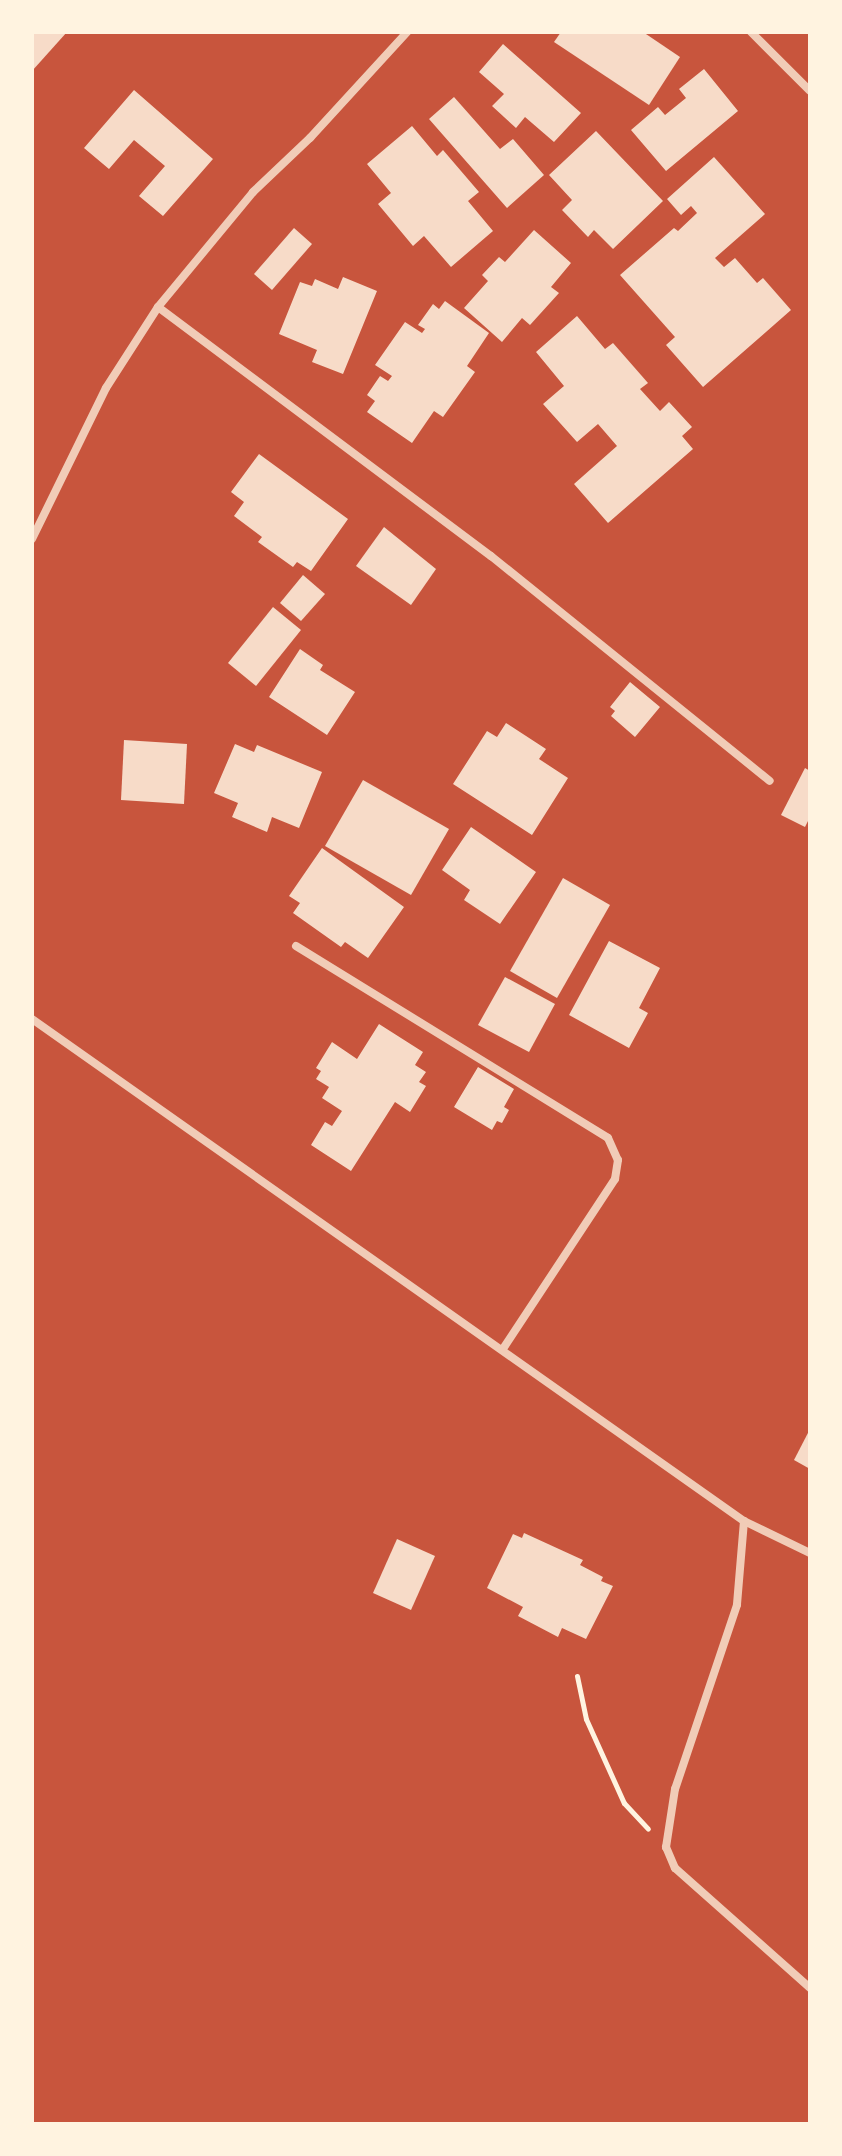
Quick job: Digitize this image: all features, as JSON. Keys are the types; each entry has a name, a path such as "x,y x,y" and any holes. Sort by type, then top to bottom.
{"street":[{"path":"32,539 106,388 158,307 253,192 310,138 407,32"},
{"path":"751,32 810,91"},
{"path":"158,307 491,556 770,781"},
{"path":"296,946 608,1138 618,1160 615,1179 503,1349"},
{"path":"32,1019 744,1521 810,1553"},
{"path":"744,1521 737,1605 675,1789 666,1847 675,1868 810,1988"}],"path":[{"path":"577,1676 586,1719 624,1803 666,1847"}],"building":[{"path":"32,32 67,32 32,71"},
{"path":"561,32 643,32 680,57 649,105 554,42"},
{"path":"503,44 581,113 554,142 525,117 516,128 492,106 504,94 479,72"},
{"path":"704,69 738,111 666,171 631,130 658,107 665,115 686,98 679,89"},
{"path":"134,90 213,159 163,216 139,196 165,166 134,140 109,169 84,148"},
{"path":"454,97 500,149 513,139 544,175 507,208 429,119"},
{"path":"412,126 437,156 443,150 479,192 468,201 493,231 451,267 424,236 413,246 378,204 391,193 367,164"},
{"path":"596,131 663,201 613,249 594,230 588,237 562,210 572,200 549,175"},
{"path":"714,157 765,214 715,258 724,267 735,258 757,283 763,278 791,310 703,387 666,345 675,337 620,275 674,228 678,231 697,213 691,206 681,215 667,199"},
{"path":"294,228 312,244 272,290 254,274"},
{"path":"534,230 571,263 551,287 559,293 530,325 522,318 502,342 464,308 488,281 482,275 499,257 505,262"},
{"path":"343,277 377,291 343,374 312,362 317,350 279,334 300,282 312,286 315,279 338,289"},
{"path":"445,301 489,333 467,366 475,372 443,417 434,411 412,443 367,412 375,401 367,395 380,376 388,381 392,376 375,365 405,322 422,333 425,329 418,325 433,304 439,309"},
{"path":"577,316 605,349 613,343 648,383 640,389 660,411 669,402 692,427 682,436 693,449 608,523 574,484 617,446 598,424 577,442 543,404 564,386 536,352"},
{"path":"259,454 348,519 311,571 297,562 293,567 258,542 262,537 234,516 244,502 231,492"},
{"path":"384,527 436,569 411,605 356,566"},
{"path":"303,575 325,594 301,621 280,603"},
{"path":"273,607 301,630 256,686 228,663"},
{"path":"300,649 323,665 320,670 355,692 327,735 269,697"},
{"path":"630,682 660,707 635,737 611,716 615,711 610,707"},
{"path":"506,723 546,749 539,759 568,778 532,835 453,784 487,731 497,737"},
{"path":"124,740 187,744 184,804 121,800"},
{"path":"235,744 254,752 257,745 322,772 299,828 272,817 267,832 232,817 238,803 214,793"},
{"path":"805,768 810,771 810,817 805,827 781,815"},
{"path":"363,780 449,829 411,895 325,846"},
{"path":"471,827 536,872 500,924 464,900 470,890 442,870"},
{"path":"322,848 404,907 368,958 345,942 341,947 293,913 300,903 289,896"},
{"path":"563,878 610,905 557,998 510,971"},
{"path":"609,941 660,968 639,1008 648,1013 629,1048 569,1015"},
{"path":"505,977 555,1004 529,1052 478,1025"},
{"path":"379,1024 423,1052 415,1065 426,1072 419,1082 426,1086 410,1112 395,1102 351,1171 311,1145 325,1122 332,1126 342,1111 322,1098 329,1087 316,1079 321,1071 316,1068 332,1042 357,1059"},
{"path":"478,1067 514,1089 504,1107 509,1110 502,1123 497,1121 492,1130 454,1107"},
{"path":"810,1429 810,1469 794,1460"},
{"path":"524,1533 583,1560 580,1565 613,1586 586,1639 562,1628 558,1637 518,1616 523,1607 487,1588 513,1534 522,1538"},
{"path":"397,1539 435,1556 411,1610 373,1593"}]}
